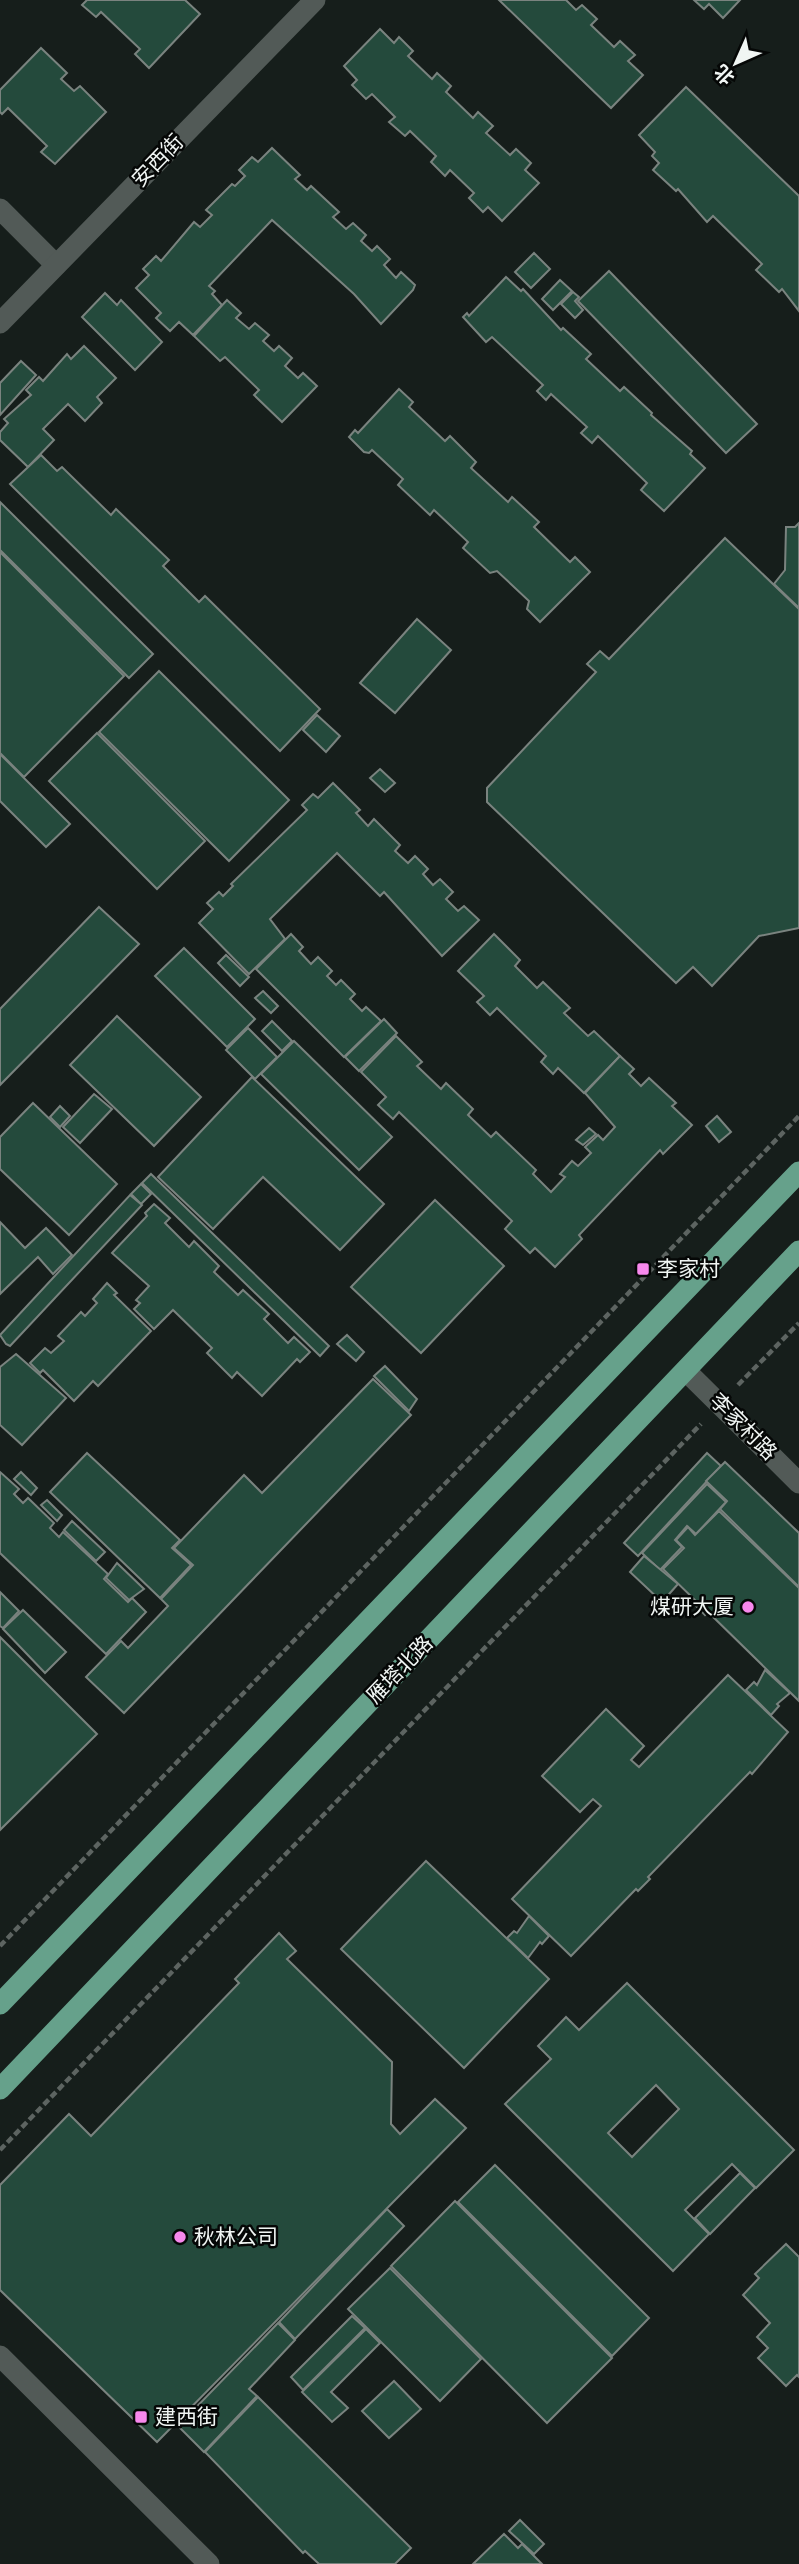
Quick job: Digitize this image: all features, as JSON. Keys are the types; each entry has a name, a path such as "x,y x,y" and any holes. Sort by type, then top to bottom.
{"main road":[{"path":"0,2004 799,1172"},
{"name":"雁塔北路","path":"0,2089 799,1251"}],"street":[{"name":"安西街","path":"0,323 315,0"},
{"path":"0,209 56,265"},
{"name":"李家村路","path":"687,1371 799,1483"},
{"path":"0,2356 209,2564"}],"path":[{"path":"0,1947 799,1116"},
{"path":"0,2150 799,1323"}],"building":[{"path":"87,0 185,0 200,14 149,68 135,54 140,49 101,12 96,17 82,5"},
{"path":"499,0 566,0 576,10 582,5 597,19 591,25 614,47 620,41 635,55 628,61 643,75 611,108"},
{"path":"694,0 740,0 723,18 709,4 704,9"},
{"path":"380,29 394,43 399,37 413,51 408,56 432,79 437,73 451,86 446,92 473,118 478,112 493,126 486,133 510,155 516,149 531,163 525,170 539,183 502,221 488,207 483,212 469,198 474,193 450,170 445,176 431,162 436,156 410,131 405,136 389,122 395,117 372,94 366,99 352,85 357,80 344,66"},
{"path":"41,48 67,73 61,79 74,91 80,86 106,112 55,164 41,152 47,146 8,108 2,114 0,112 0,90"},
{"path":"686,87 799,196 799,311 782,289 779,292 756,270 762,264 713,216 707,222 678,189 676,191 653,170 659,163 652,156 655,152 639,135"},
{"path":"272,148 300,175 295,179 307,190 311,186 339,212 333,217 346,229 353,223 366,235 361,241 372,251 377,246 390,259 384,265 396,278 401,272 415,285 413,290 381,324 354,294 272,220 209,286 215,291 212,294 222,305 193,335 179,322 170,331 156,318 161,313 136,288 149,275 143,269 156,256 161,261 194,222 200,227 212,215 206,210 232,184 235,186 245,176 239,170 252,157 258,162"},
{"path":"534,253 550,269 531,288 515,272"},
{"path":"609,271 757,424 726,453 578,301"},
{"path":"506,277 521,291 523,289 561,330 563,328 591,354 586,359 620,391 624,387 692,451 690,454 705,468 664,511 641,490 647,483 598,436 592,443 581,433 587,427 551,394 546,400 537,391 543,385 492,337 486,342 463,317 467,313 469,316"},
{"path":"560,280 572,291 553,310 542,299"},
{"path":"573,292 579,297 575,301 583,310 575,318 561,304"},
{"path":"105,293 117,305 121,300 162,342 135,370 82,317"},
{"path":"227,300 241,313 236,318 249,329 255,323 269,335 263,341 274,351 279,346 292,358 285,366 298,378 303,373 317,386 282,422 254,395 259,390 225,357 220,361 194,336"},
{"path":"84,346 116,378 97,397 102,403 85,421 68,404 43,429 54,440 28,467 0,440 0,432 8,423 4,419 31,395 26,390 39,377 43,381 67,354 71,359"},
{"path":"21,361 36,375 0,415 0,383"},
{"path":"399,389 413,402 409,407 445,441 450,436 476,462 471,468 508,502 512,497 539,522 534,527 570,562 575,557 590,572 540,622 527,609 529,601 497,571 490,573 463,548 468,542 434,510 430,515 398,485 403,479 372,450 369,453 364,452 349,437 355,430 358,433"},
{"path":"41,455 57,471 62,467 111,515 116,509 169,560 163,566 199,602 205,596 320,709 280,751 10,484"},
{"path":"0,502 153,654 129,678 0,550"},
{"path":"799,523 799,608 774,584 785,570 786,527 795,527"},
{"path":"725,538 799,609 799,928 759,936 712,986 693,967 676,983 487,802 487,788 596,672 587,664 600,651 609,659"},
{"path":"0,552 124,676 24,777 0,753"},
{"path":"417,619 451,650 395,713 360,683"},
{"path":"159,671 289,800 229,861 99,732"},
{"path":"317,715 340,736 326,752 303,730"},
{"path":"97,733 205,841 157,889 49,781"},
{"path":"0,754 70,824 46,847 0,801"},
{"path":"380,769 395,783 385,792 370,778"},
{"path":"333,783 360,810 356,813 368,826 374,819 400,845 395,851 408,863 415,856 428,869 423,874 433,885 440,879 453,892 446,899 458,911 464,906 479,920 442,956 384,892 380,896 337,853 270,919 285,939 249,974 199,923 213,909 207,903 219,892 223,896 233,886 231,884 307,810 302,805 313,794 318,798"},
{"path":"99,907 139,944 0,1085 0,1009"},
{"path":"291,934 303,947 299,951 311,964 318,957 332,971 327,976 336,985 341,980 355,994 350,999 362,1011 366,1007 381,1021 344,1057 256,969"},
{"path":"494,934 520,960 515,966 537,988 543,982 570,1008 564,1013 588,1036 594,1031 620,1056 584,1093 558,1068 553,1074 541,1062 546,1056 497,1008 490,1015 477,1002 484,996 458,971"},
{"path":"184,948 255,1019 227,1047 155,976"},
{"path":"226,955 249,977 240,986 218,963"},
{"path":"263,991 278,1006 271,1013 255,998"},
{"path":"117,1016 201,1097 154,1146 70,1065"},
{"path":"384,1019 397,1033 359,1071 345,1057"},
{"path":"272,1021 292,1041 282,1051 262,1031"},
{"path":"248,1028 277,1057 255,1079 226,1050"},
{"path":"396,1036 422,1062 417,1066 441,1089 446,1083 473,1109 468,1115 491,1137 496,1132 536,1170 533,1174 551,1192 565,1177 560,1174 572,1161 578,1166 591,1153 585,1147 598,1135 603,1140 615,1127 585,1093 620,1056 634,1069 629,1074 641,1086 649,1078 676,1103 672,1106 692,1125 663,1154 660,1150 579,1235 582,1239 555,1267 535,1248 530,1253 505,1229 512,1221 399,1112 393,1119 378,1105 386,1097 361,1072"},
{"path":"294,1041 392,1137 359,1170 261,1074"},
{"path":"252,1077 384,1204 340,1250 263,1177 213,1229 158,1177"},
{"path":"94,1094 112,1109 80,1143 63,1127"},
{"path":"33,1103 117,1184 69,1235 0,1169 0,1137"},
{"path":"60,1106 70,1116 60,1127 50,1117"},
{"path":"717,1116 731,1132 719,1142 706,1126"},
{"path":"589,1128 596,1134 583,1145 576,1140"},
{"path":"151,1174 329,1346 320,1356 142,1183"},
{"path":"141,1184 151,1194 141,1204 131,1194"},
{"path":"130,1195 142,1205 10,1346 6,1344 0,1335"},
{"path":"435,1200 504,1266 421,1353 351,1287"},
{"path":"154,1204 170,1218 165,1223 189,1247 194,1241 219,1266 214,1272 238,1295 243,1290 269,1314 264,1319 288,1343 294,1337 310,1352 300,1362 297,1359 262,1396 237,1372 232,1378 207,1353 212,1348 173,1310 154,1329 134,1309 140,1303 136,1300 149,1286 112,1253 147,1216 145,1213"},
{"path":"0,1222 25,1248 46,1228 72,1255 53,1274 38,1257 0,1294"},
{"path":"107,1283 117,1293 114,1295 151,1331 98,1386 93,1381 74,1401 43,1370 40,1373 30,1363 45,1348 51,1353 64,1341 58,1336 81,1312 85,1316 97,1303 93,1299"},
{"path":"347,1335 364,1352 356,1361 337,1344"},
{"path":"16,1354 66,1398 22,1445 0,1425 0,1367"},
{"path":"385,1366 417,1399 409,1411 374,1376"},
{"path":"373,1379 411,1415 124,1713 86,1677 121,1641 128,1648 168,1606 161,1599 193,1565 174,1548 244,1475 262,1493"},
{"path":"87,1453 180,1540 172,1548 191,1565 160,1598 50,1492"},
{"path":"707,1453 721,1466 638,1556 624,1543"},
{"path":"725,1462 799,1533 799,1587 720,1509 727,1501 706,1481"},
{"path":"0,1472 19,1489 14,1494 23,1503 28,1498 54,1523 50,1528 59,1537 63,1532 108,1574 104,1579 128,1602 132,1598 146,1612 106,1654 0,1553"},
{"path":"21,1472 37,1488 31,1495 14,1479"},
{"path":"707,1484 726,1502 696,1534 687,1526 675,1540 682,1547 660,1570 642,1553"},
{"path":"47,1500 62,1515 57,1521 41,1505"},
{"name":"煤研大厦","path":"719,1511 799,1588 799,1701 708,1612 705,1615 692,1602 695,1600 663,1569 684,1548 676,1540 688,1527 695,1535"},
{"path":"72,1521 105,1552 96,1561 64,1530"},
{"path":"644,1556 678,1584 662,1602 630,1572"},
{"path":"117,1563 144,1589 129,1600 106,1578"},
{"path":"0,1592 19,1611 3,1628 0,1626"},
{"path":"23,1610 66,1652 45,1673 3,1629"},
{"path":"0,1637 97,1734 0,1830"},
{"path":"765,1670 790,1693 777,1704 779,1706 771,1715 746,1690 754,1682 757,1685"},
{"path":"728,1675 788,1732 752,1774 750,1772 648,1877 650,1879 638,1891 636,1889 571,1956 512,1899 601,1806 593,1799 580,1812 542,1776 606,1709 644,1746 631,1760 639,1767"},
{"path":"426,1861 549,1979 464,2068 341,1949"},
{"path":"529,1916 549,1936 542,1944 540,1942 528,1958 507,1938 514,1931 517,1933"},
{"name":"秋林公司","path":"279,1933 296,1951 287,1959 392,2062 391,2124 400,2134 435,2099 466,2128 157,2442 0,2290 0,2185 69,2114 91,2136 239,1983 235,1979"},
{"path":"627,1983 794,2150 756,2188 732,2164 685,2210 709,2234 673,2271 505,2104 551,2059 538,2046 566,2017 579,2030","holes":["656,2085 679,2109 632,2157 608,2133"]},
{"path":"495,2165 649,2318 612,2356 458,2202"},
{"path":"740,2173 755,2188 710,2234 695,2218"},
{"path":"455,2201 612,2358 547,2423 391,2266"},
{"path":"387,2209 404,2226 295,2339 279,2322"},
{"path":"786,2244 799,2257 799,2377 797,2375 786,2386 758,2358 768,2348 757,2337 770,2323 743,2295 759,2278 755,2274"},
{"path":"390,2268 481,2359 440,2401 348,2309"},
{"path":"352,2316 365,2328 303,2390 291,2377"},
{"path":"278,2323 295,2340 249,2389 257,2396 204,2452 178,2426"},
{"path":"366,2329 380,2343 331,2392 348,2408 332,2422 302,2392"},
{"path":"394,2381 421,2409 389,2438 362,2411"},
{"path":"258,2397 411,2548 395,2564 319,2564 305,2551 303,2553 205,2452"},
{"path":"520,2520 544,2544 534,2554 509,2531"},
{"path":"504,2534 518,2548 522,2544 542,2564 473,2564"}],"place":[{"name":"李家村","path":"643,1269"},
{"name":"煤研大厦","path":"748,1607"},
{"name":"秋林公司","path":"180,2237"},
{"name":"建西街","path":"141,2417"}]}
